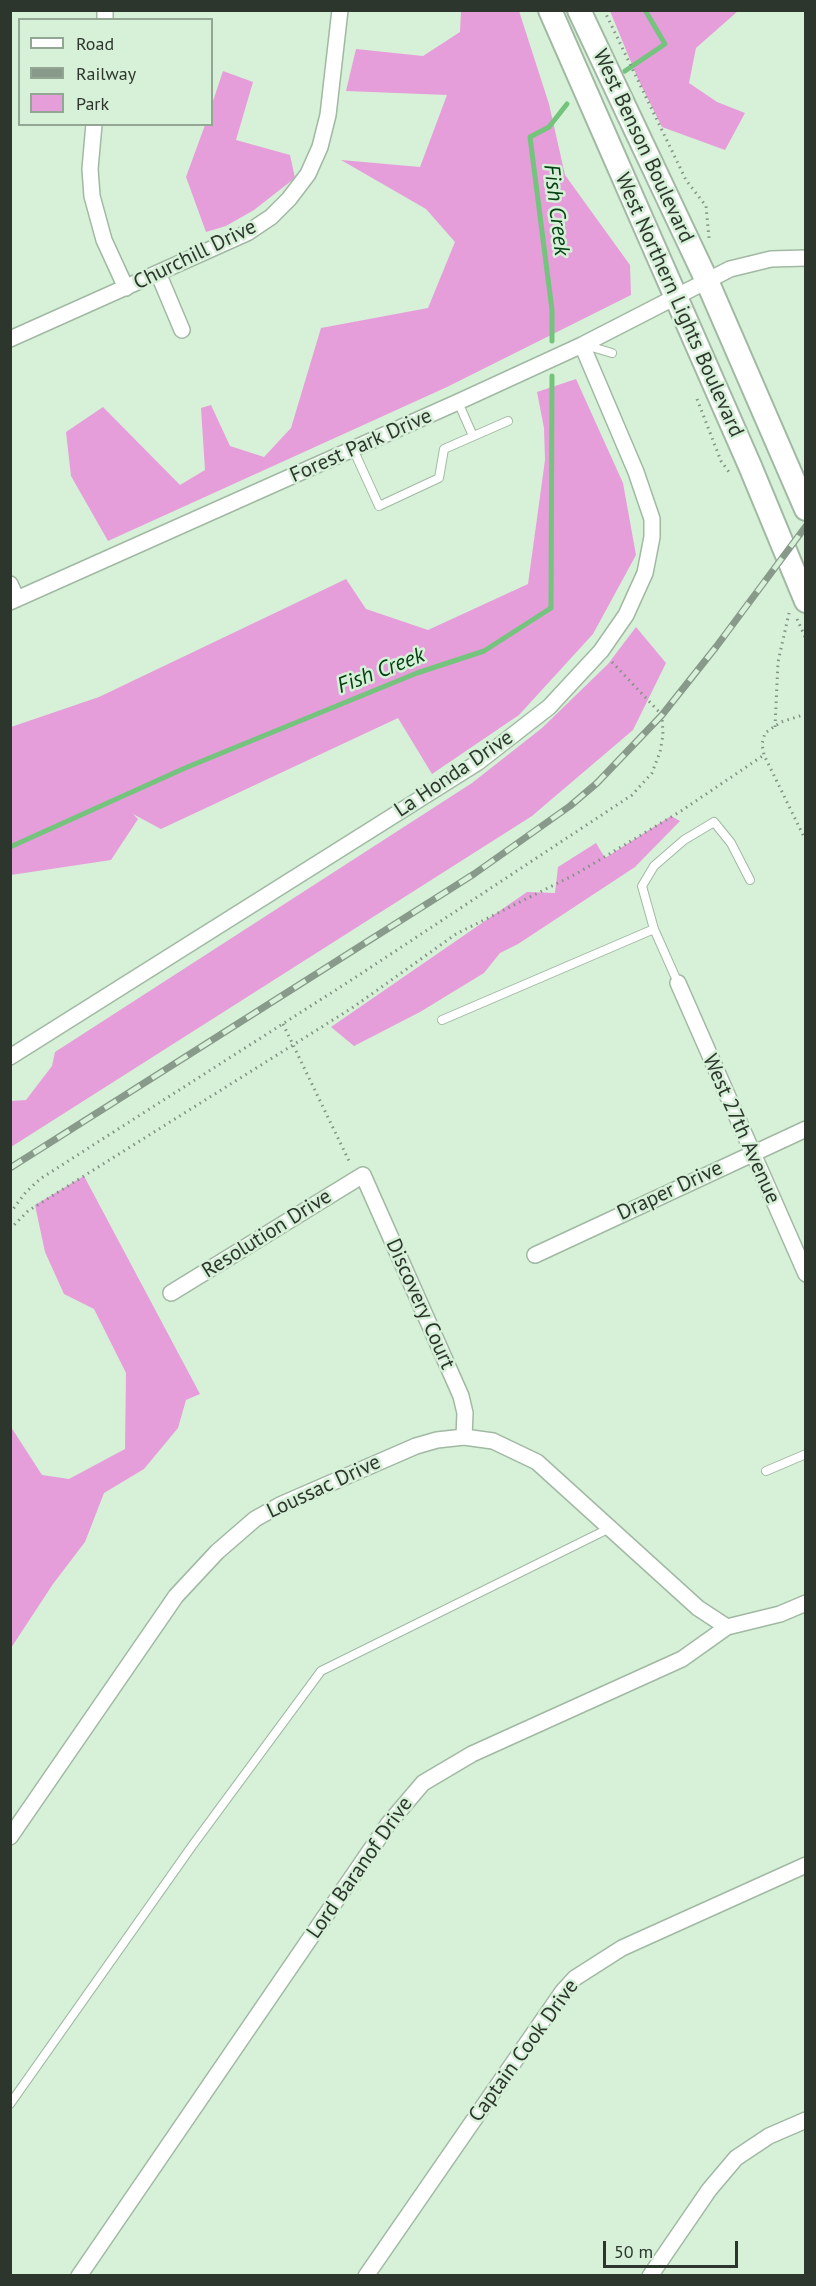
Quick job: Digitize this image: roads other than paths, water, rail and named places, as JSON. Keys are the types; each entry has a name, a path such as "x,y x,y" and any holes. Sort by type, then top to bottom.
{"main road":[{"name":"West Northern Lights Boulevard","path":"550,10 750,466 798,603"},
{"name":"West Benson Boulevard","path":"579,10 706,281"},
{"name":"West Northern Lights Boulevard","path":"706,281 806,509"}],"street":[{"name":"Churchill Drive","path":"10,339 247,233 289,199 308,174 328,116 340,10"},
{"path":"94,126 90,169 92,196 104,240 126,288"},
{"path":"706,281 750,262 806,258"},
{"path":"158,273 182,330"},
{"name":"Forest Park Drive","path":"14,601 582,345 706,281"},
{"name":"La Honda Drive","path":"10,1057 477,763 549,707 601,651 626,615 645,573 652,537 652,519 648,500 582,345"},
{"path":"10,584 14,601"},
{"name":"West 27th Avenue","path":"678,983 806,1274"},
{"name":"Draper Drive","path":"535,1255 752,1152 806,1129"},
{"name":"Resolution Drive","path":"171,1293 360,1177"},
{"name":"Discovery Court","path":"360,1177 461,1396 465,1413 464,1437"},
{"name":"Loussac Drive","path":"10,1837 176,1596 198,1570 237,1534 280,1505 416,1446 437,1440 464,1437 493,1441 537,1462 698,1608 727,1627"},
{"name":"Lord Baranof Drive","path":"80,2276 389,1823 423,1782 472,1754 682,1659 727,1627 780,1614 806,1603"},
{"name":"Captain Cook Drive","path":"366,2276 563,1991 575,1978 622,1947 806,1865"},
{"path":"650,2276 709,2190 736,2158 769,2136 806,2120"}],"lane":[{"path":"582,345 612,353"},
{"path":"458,402 473,436"},
{"path":"353,449 379,506 439,478 444,449 507,422"},
{"path":"678,983 654,929 642,886 654,866 684,840 714,822 731,843 750,880"},
{"path":"442,1020 654,929"},
{"path":"766,1471 806,1454"},
{"path":"10,2104 192,1846 321,1671 610,1528"}],"waterway":[{"name":"Fish Creek","path":"625,71 665,44 645,10"},
{"name":"Fish Creek","path":"552,341 552,310 530,137 549,127 567,104"},
{"name":"Fish Creek","path":"10,847 185,768 417,673 484,651 551,608 552,376"}],"railway":[{"path":"10,1168 474,874 570,806 597,783 662,715 806,526"}]}
